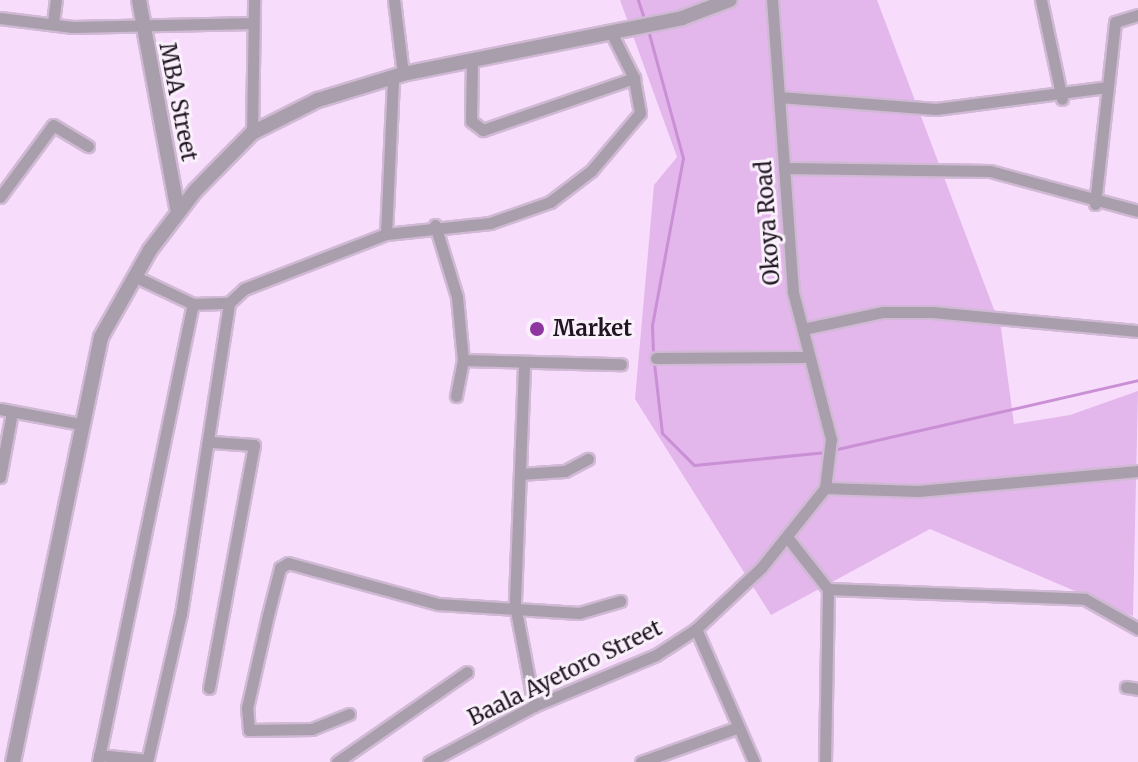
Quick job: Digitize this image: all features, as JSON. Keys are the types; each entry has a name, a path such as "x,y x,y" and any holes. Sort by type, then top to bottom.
{"street":[{"path":"53,23 56,0"},
{"name":"MBA Street","path":"139,0 178,212"},
{"path":"252,133 254,0"},
{"path":"386,234 398,75 394,0"},
{"path":"13,762 80,424 101,337 134,276 178,212 252,133 318,100 398,75 616,34 682,18 730,0"},
{"name":"Okoya Road","path":"772,0 784,168 804,357 831,439 831,465"},
{"path":"1041,0 1062,99"},
{"path":"1095,204 1107,87 1114,76 1117,17 1138,15"},
{"path":"0,18 142,27 253,23"},
{"path":"193,304 98,759 147,761 212,442 229,303 244,289 386,234 435,225 490,223 567,191 640,113 634,78 616,34"},
{"path":"472,59 471,121 483,130 634,78"},
{"path":"779,97 936,109 1062,99 1107,87"},
{"path":"0,197 53,125 88,146"},
{"path":"784,168 990,171 1095,204 1138,211"},
{"path":"435,225 457,297 463,360 456,396"},
{"path":"134,276 193,304 229,303"},
{"path":"803,329 883,312 932,312 1138,331"},
{"path":"656,358 804,357"},
{"path":"463,360 524,366 621,364"},
{"path":"524,366 515,605 534,706"},
{"path":"0,477 6,410 80,424"},
{"path":"209,688 254,445 212,442"},
{"path":"520,474 565,471 588,459"},
{"name":"Baala Ayetoro Street","path":"429,762 534,706 656,655 696,629 787,537 825,488 831,465"},
{"path":"825,488 918,491 1133,472"},
{"path":"787,537 828,589 825,762"},
{"path":"349,714 312,729 249,730 247,708 280,568 307,567 438,604 515,605 579,613 620,601"},
{"path":"828,589 1085,599 1138,629"},
{"path":"696,629 736,728 754,762"},
{"path":"337,762 467,672"},
{"path":"641,762 736,728"}],"shaded area":[{"path":"620,0 877,0 1001,328 1014,424 1070,415 1138,391 1133,616 930,529 771,615 635,399 654,185 677,157"}],"waterway":[{"path":"638,0 644,19"},
{"path":"648,30 683,158 652,325 653,355"},
{"path":"654,363 662,433 694,465 826,452"},
{"path":"833,450 1138,380"}],"place":[{"name":"Market","path":"537,329"}]}
